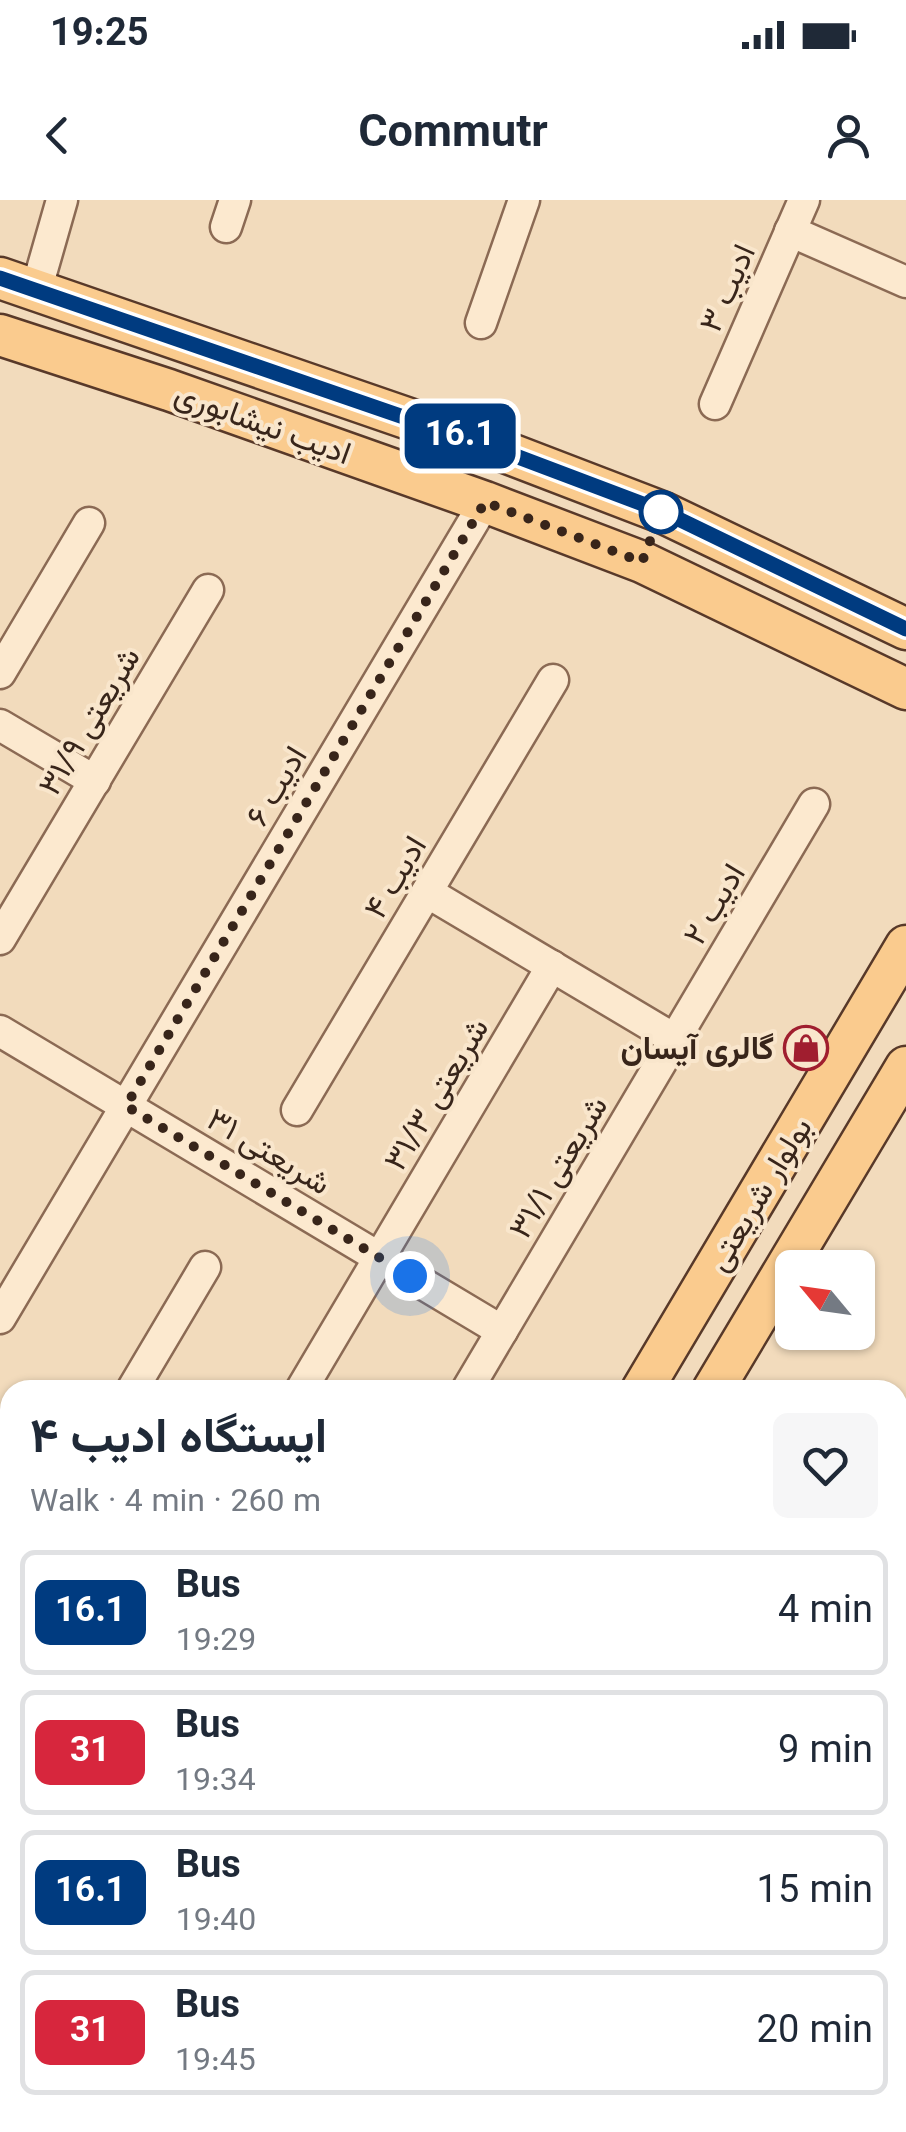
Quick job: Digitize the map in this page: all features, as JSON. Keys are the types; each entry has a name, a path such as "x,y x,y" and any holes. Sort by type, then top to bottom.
{"main road":[{"name":"ادیب نیشابوری","path":"18,284 490,446 664,512 906,629"},
{"name":"ادیب نیشابوری","path":"0,335 169,390 642,562 906,689"},
{"name":"بولوار شریعتی","path":"648,1380 906,946"},
{"name":"بولوار شریعتی","path":"719,1380 906,1067"}],"street":[{"path":"18,284 62,200"},
{"path":"482,323 524,200"},
{"name":"ادیب ۳","path":"715,404 804,200"},
{"path":"790,231 906,282"},
{"name":"ادیب ۶","path":"0,1318 485,502"},
{"path":"0,672 89,523"},
{"name":"شریعتی ۳۱/۹","path":"0,939 208,590"},
{"name":"ادیب ۴","path":"297,1110 552,680"},
{"path":"0,724 94,780"},
{"name":"ادیب ۲","path":"674,1039 814,804"},
{"path":"427,892 674,1039"},
{"name":"شریعتی ۳۱/۳","path":"307,1380 552,966"},
{"name":"شریعتی ۳۱","path":"0,1032 502,1330"},
{"name":"شریعتی ۳۱/۱","path":"473,1380 674,1039"},
{"path":"138,1380 205,1268"}],"bus line":[{"name":"16.1","path":"0,278 320,386 664,512 906,629"}],"place":[{"name":"گالری آيسان","path":"806,1048"}],"route":[{"path":"410,1276 126,1106 485,502 642,562 661,512"}]}
